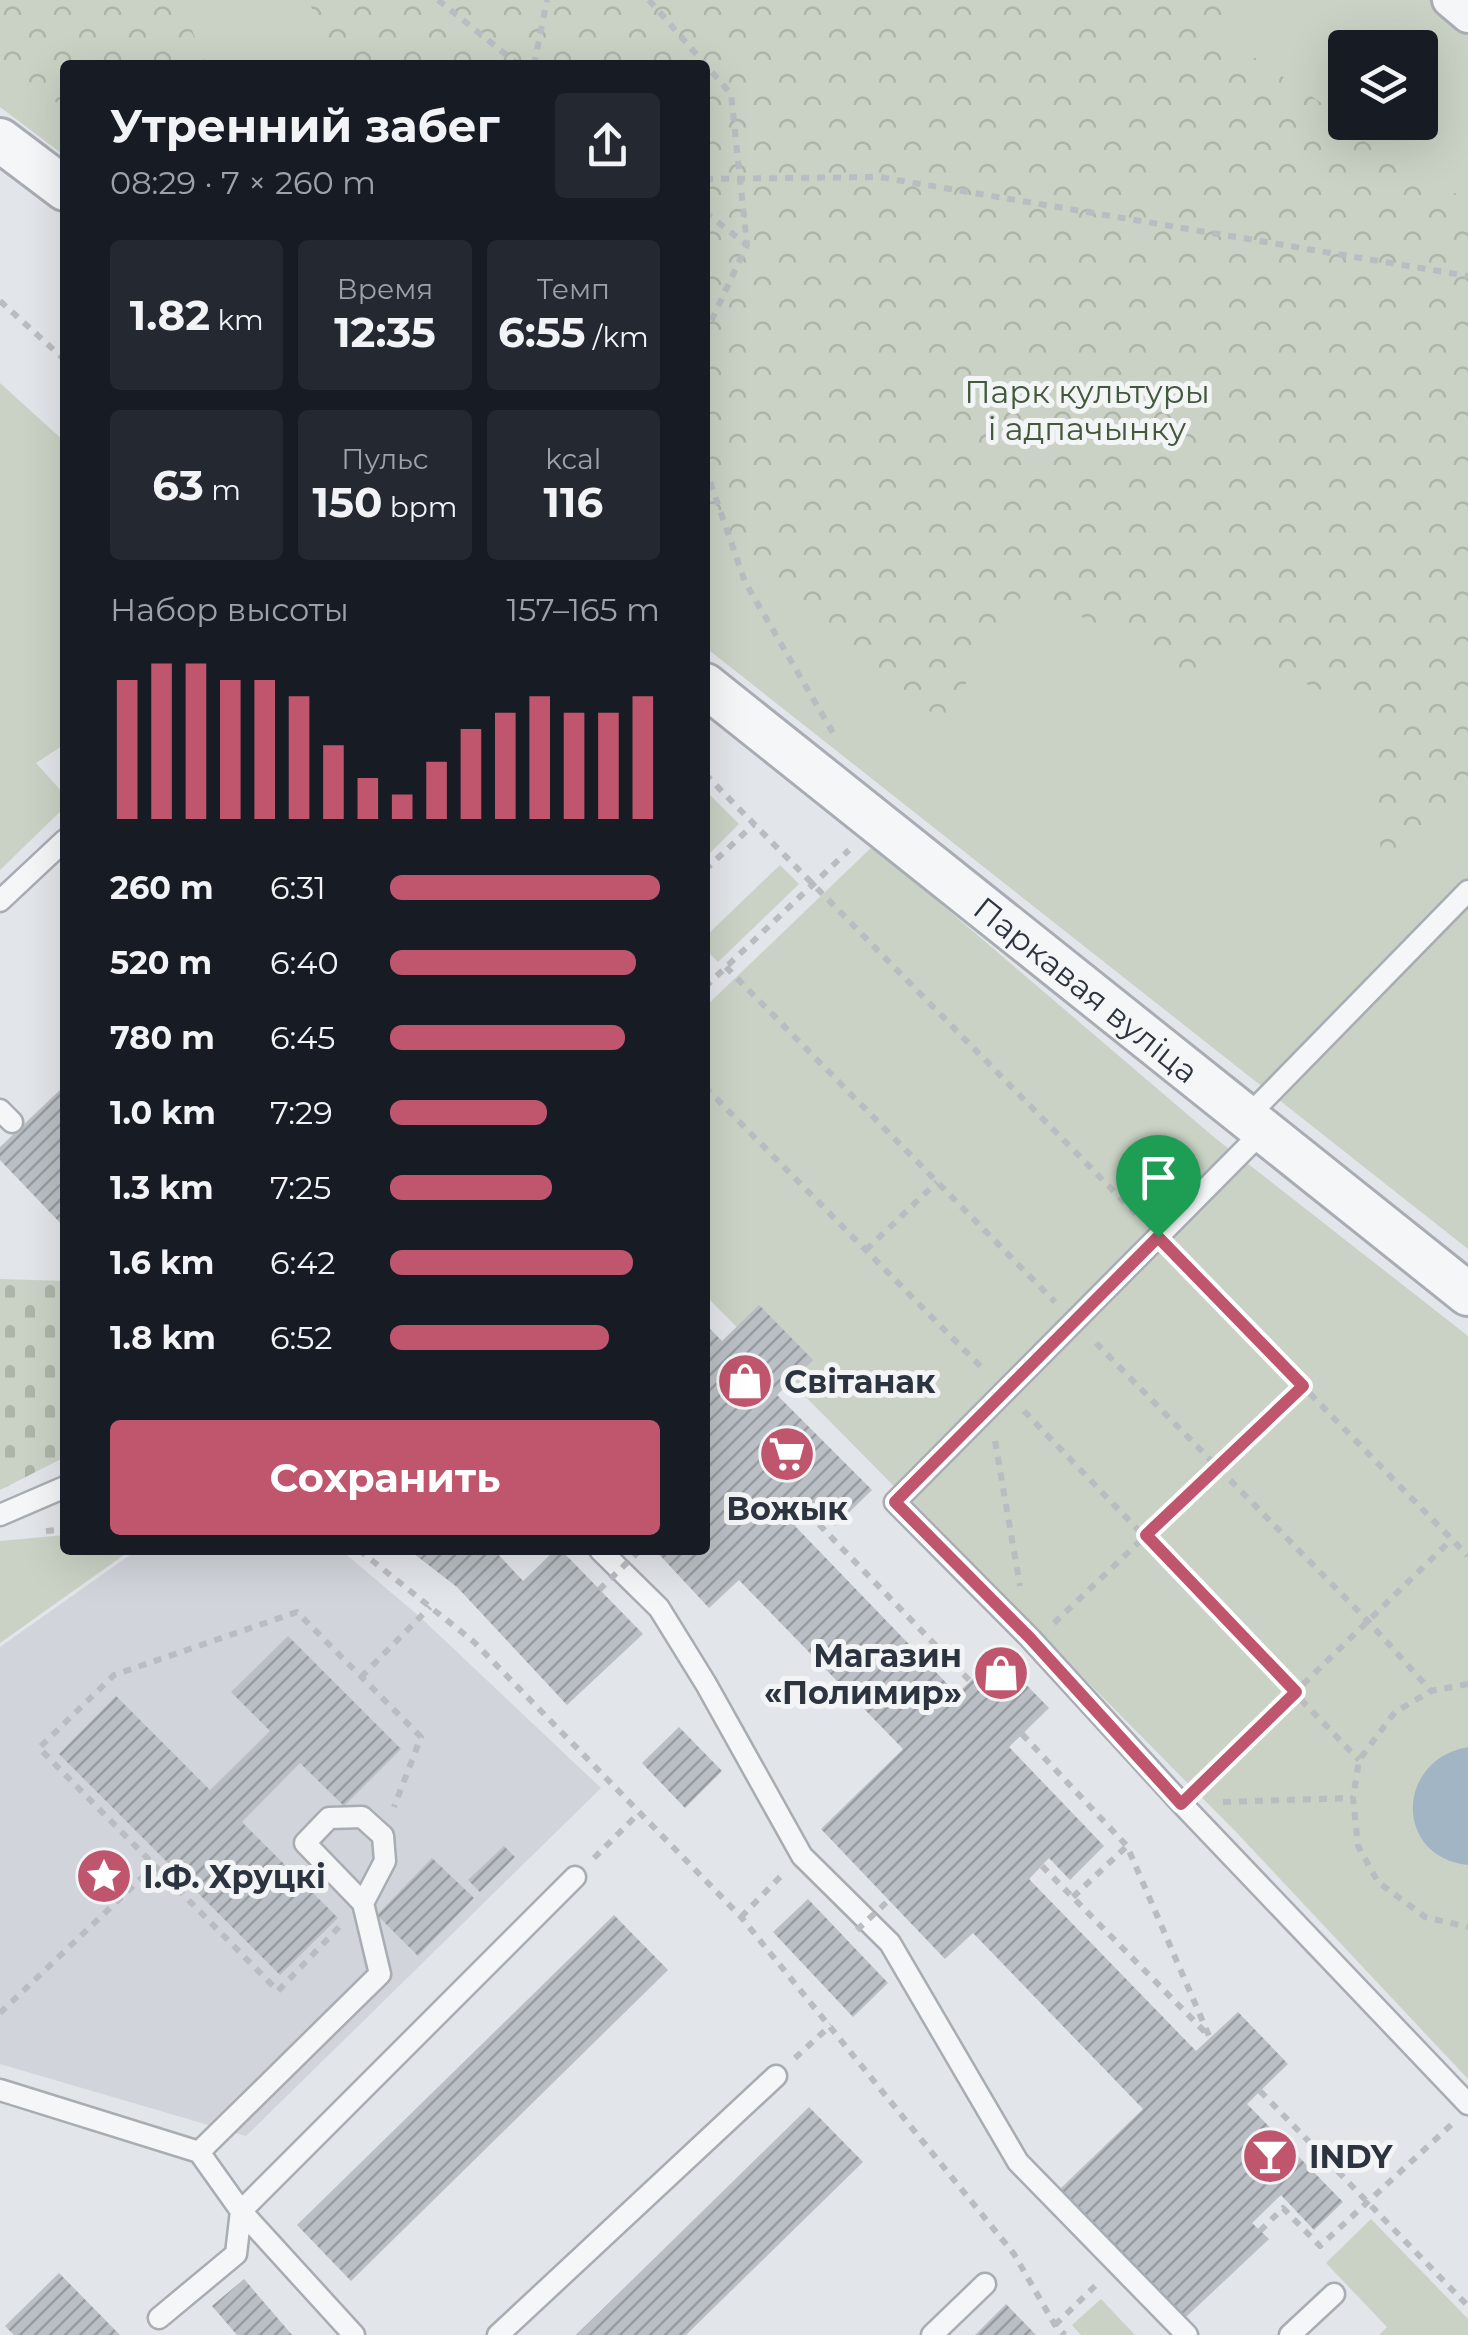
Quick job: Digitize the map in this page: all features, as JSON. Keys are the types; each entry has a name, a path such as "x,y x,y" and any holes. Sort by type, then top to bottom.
{"street":[{"path":"1448,0 1468,16"},
{"path":"0,140 60,185"},
{"name":"Паркавая вуліца","path":"710,689 1468,1294"}],"lane":[{"path":"0,901 60,845"},
{"path":"1468,890 1158,1237 895,1502 1031,1640 1181,1804 1468,2104"},
{"path":"0,1515 60,1489"},
{"path":"605,1555 659,1608 802,1856 890,1943 1018,2162 1187,2335"},
{"path":"198,2152 380,1974 363,1903 305,1843 329,1818 362,1816 383,1836 385,1861 363,1903"},
{"path":"159,2318 236,2254 241,2210 576,1877"},
{"path":"498,2335 776,2076"},
{"path":"0,2090 198,2152 241,2210 354,2335"},
{"path":"932,2335 985,2284"},
{"path":"1290,2335 1334,2294"}],"path":[{"path":"438,0 513,60"},
{"path":"535,60 548,0"},
{"path":"649,0 701,60"},
{"path":"710,70 731,94 747,245 710,323"},
{"path":"710,180 880,177 1468,276"},
{"path":"710,216 747,245"},
{"path":"0,301 60,355"},
{"path":"710,481 745,582 835,737 806,766"},
{"path":"710,779 1468,1556"},
{"path":"710,865 754,824"},
{"path":"710,983 876,825"},
{"path":"710,1092 1146,1535 1359,1760"},
{"path":"866,1250 937,1182"},
{"path":"1031,1640 1303,1386"},
{"path":"989,1407 1031,1640"},
{"path":"808,1513 970,1681"},
{"path":"1181,1804 1452,1539"},
{"path":"365,1555 474,1642 741,1917 1014,2254 1064,2335"},
{"path":"599,1590 635,1555"},
{"path":"362,1677 430,1607"},
{"path":"363,1903 278,1991 39,1748 114,1675 296,1612 421,1737 383,1836"},
{"path":"1468,1684 1431,1691 1395,1712 1359,1760 1353,1798 1358,1846 1378,1882 1425,1917 1468,1927"},
{"path":"1022,1734 1127,1846 1210,2038 1042,1866"},
{"path":"1181,1804 1353,1798"},
{"path":"576,1877 639,1813"},
{"path":"1073,1897 1127,1846"},
{"path":"0,2012 154,1865"},
{"path":"741,1917 783,1874"},
{"path":"857,1930 890,1900"},
{"path":"776,2076 831,2025"},
{"path":"1260,2091 1468,2306"},
{"path":"1260,2230 1284,2208 1320,2246 1454,2123"},
{"path":"1056,2326 1090,2292"}],"shaded area":[{"path":"130,1555 347,1555 420,1617 601,1788 246,2136 0,2064 0,1647"}],"green space":[{"name":"Парк культуры і адпачынку","path":"0,0 1468,0 1468,1249 710,651 710,60 60,60 60,152 0,107"},
{"path":"0,0 179,0 205,60 60,60 60,105 0,60"},
{"name":"Парк культуры і адпачынку","path":"308,0 1246,0 1211,28 1328,107 1328,140 1376,140 1468,202 1468,793 1383,878 1369,710 1223,649 1204,687 1028,586 942,721 710,533 710,60 336,60"},
{"path":"0,383 60,437 60,747 36,763 60,789 60,812 0,870"},
{"path":"710,795 739,824 710,853"},
{"path":"873,846 1215,1138 1468,1336 1468,2079 1237,1833 710,1300 710,1002"},
{"path":"780,865 799,884 718,962 710,954 710,932"},
{"path":"0,1279 60,1281 60,1460 0,1490"},
{"path":"60,1535 60,1555 124,1555 0,1643 0,1541"},
{"path":"1371,2219 1468,2319 1468,2335 1379,2335 1387,2327 1326,2263"},
{"path":"1101,2299 1135,2335 1081,2335 1072,2325"}],"water":[{"path":"1468,1747 1468,1865 1444,1858 1427,1845 1416,1828 1413,1808 1416,1788 1427,1770 1444,1755"}],"building":[{"path":"60,1090 60,1223 0,1160 0,1147"},
{"path":"759,1305 813,1360 777,1395 872,1490 835,1526 815,1506 795,1526 957,1694 997,1655 1049,1708 1009,1747 1104,1846 1070,1880 1049,1858 1029,1879 1196,2051 1238,2012 1288,2064 1247,2104 1343,2202 1314,2230 1281,2195 1252,2223 1269,2239 1185,2318 1060,2189 1143,2109 973,1933 945,1959 821,1829 903,1749 739,1580 709,1608 660,1555 710,1555 710,1329 722,1341"},
{"path":"415,1555 499,1555 523,1581 550,1555 566,1555 643,1634 567,1705 457,1587"},
{"path":"288,1636 401,1749 344,1806 300,1763 242,1822 338,1918 280,1975 59,1754 116,1696 210,1790 270,1731 231,1692"},
{"path":"679,1727 722,1771 685,1808 642,1763"},
{"path":"504,1846 515,1857 480,1892 468,1880"},
{"path":"432,1858 474,1898 418,1956 377,1915"},
{"path":"808,1899 888,1983 853,2017 773,1932"},
{"path":"614,1915 668,1970 351,2281 297,2225"},
{"path":"809,2107 863,2162 686,2335 576,2335"},
{"path":"59,2273 120,2335 14,2335 5,2326"},
{"path":"244,2279 292,2335 237,2335 212,2306"},
{"path":"1006,2304 1036,2335 975,2335"}],"place":[{"name":"Світанак","path":"745,1381"},
{"name":"Вожык","path":"787,1454"},
{"name":"Магазин «Полимир»","path":"1001,1673"},
{"name":"І.Ф. Хруцкі","path":"104,1876"},
{"name":"INDY","path":"1270,2156"}],"route":[{"path":"1158,1237 1303,1386 1146,1535 1296,1692 1181,1804 1029,1637 895,1502 1158,1237"}]}
